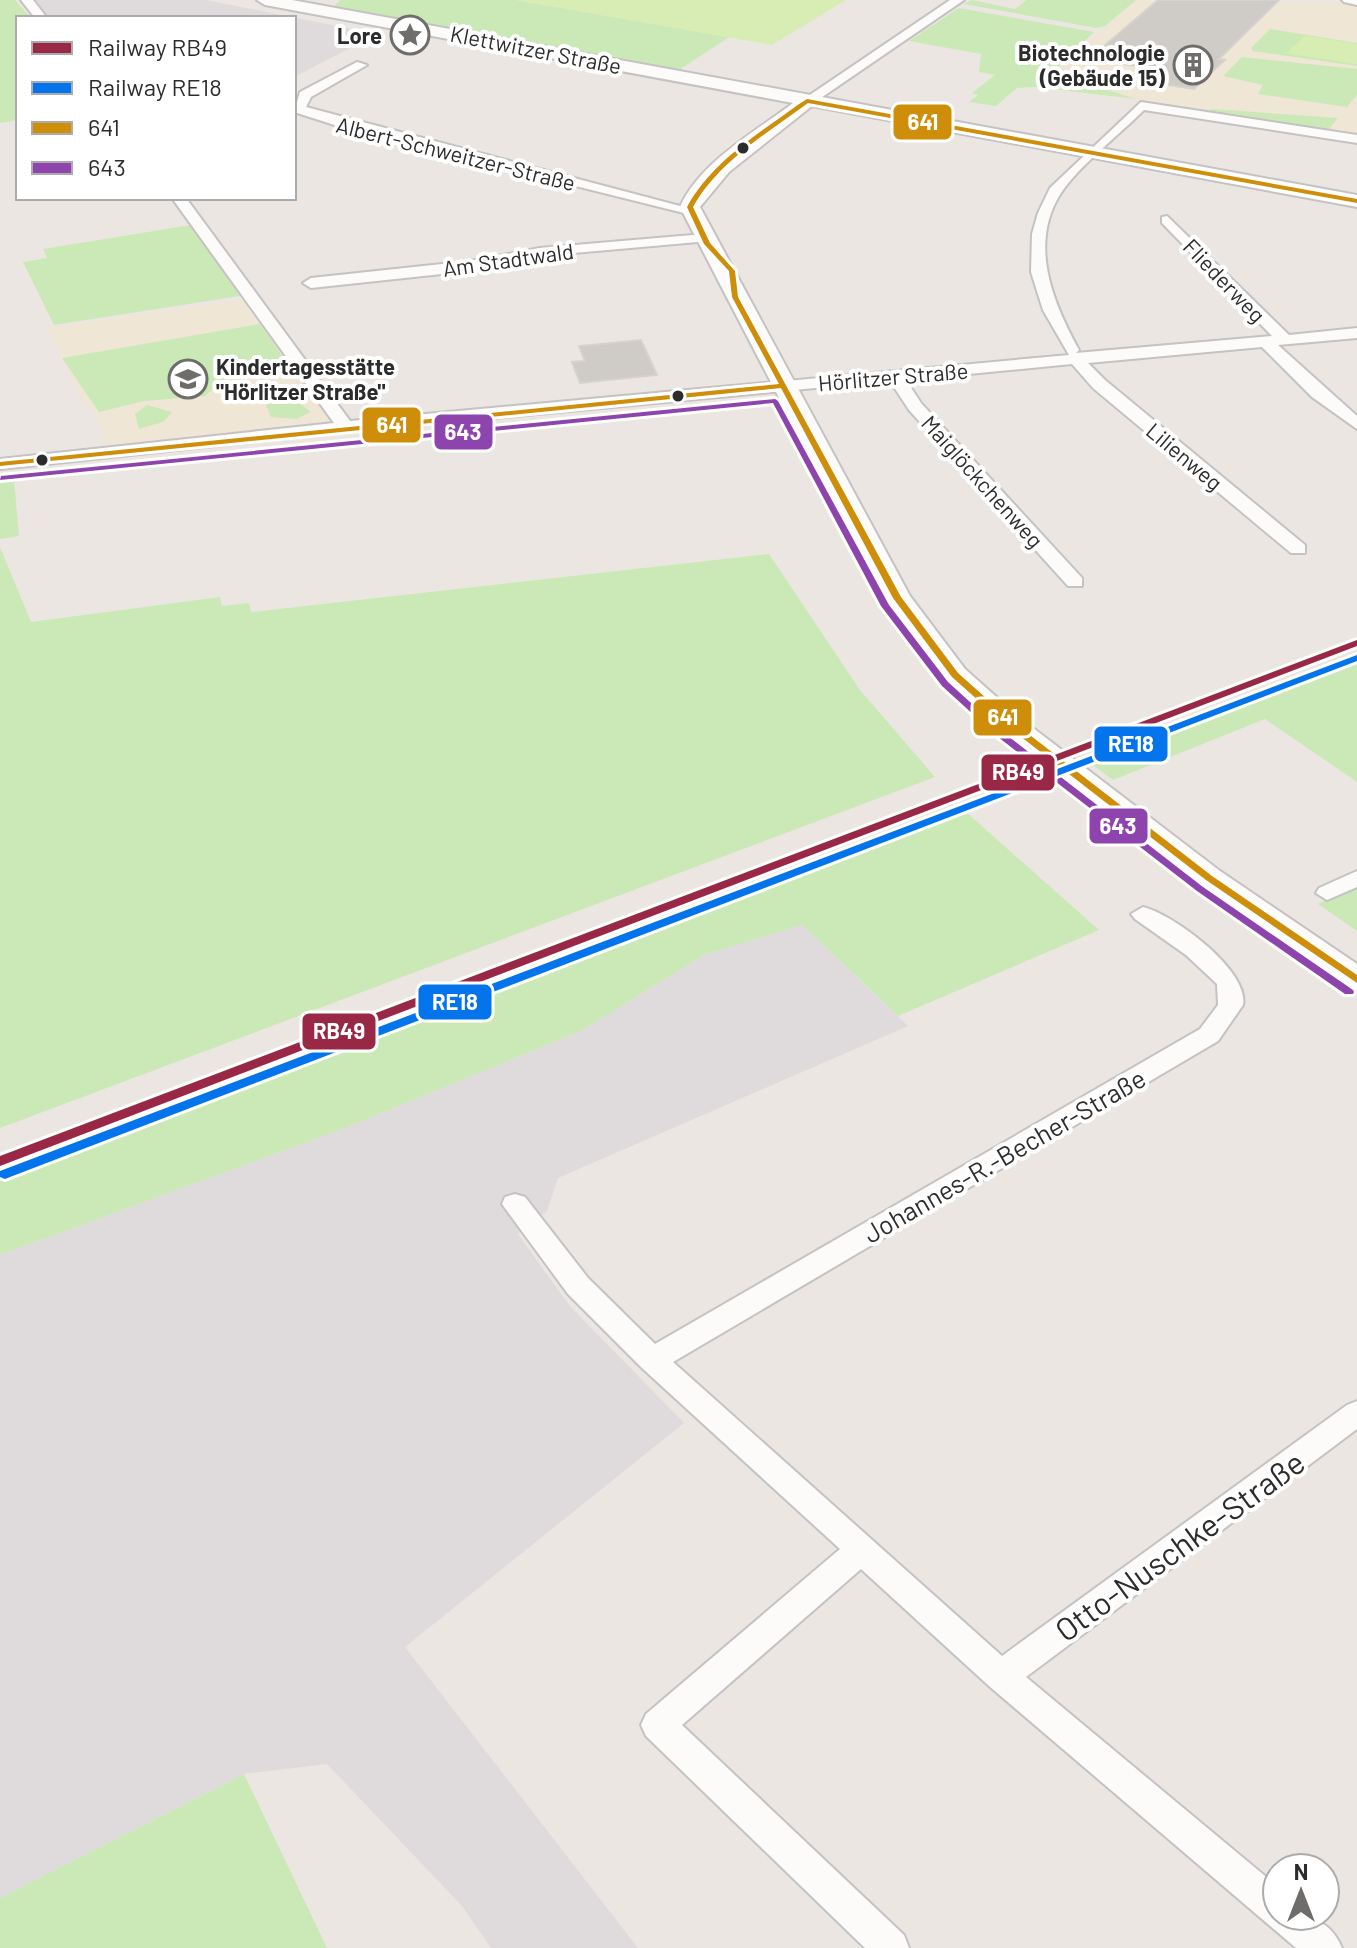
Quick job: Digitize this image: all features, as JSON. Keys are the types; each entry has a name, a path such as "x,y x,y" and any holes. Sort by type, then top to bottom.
{"main road":[{"name":"Klettwitzer Straße","path":"265,0 1357,201"},
{"path":"807,101 694,194 690,201 707,244 897,598 921,635 955,675 1010,724 1209,878 1357,980"}],"street":[{"path":"27,0 39,16"},
{"path":"807,101 958,0"},
{"path":"1348,0 1357,1"},
{"name":"Albert-Schweitzer-Straße","path":"361,65 305,95 299,109 333,121 692,211"},
{"name":"Lilienweg","path":"1298,549 1099,384 1073,354 1050,312 1038,276 1036,254 1047,207 1055,191 1145,105 1357,139"},
{"path":"180,200 345,427"},
{"name":"Fliederweg","path":"1167,220 1284,339"},
{"name":"Am Stadtwald","path":"311,283 470,266 540,252 707,244"},
{"name":"Hörlitzer Straße","path":"0,464 345,427 895,376 1073,354 1357,333"},
{"path":"1265,341 1318,393 1357,424"},
{"name":"Maiglöckchenweg","path":"895,376 915,406 1075,582"},
{"path":"1327,893 1357,878"},
{"name":"Johannes-R.-Becher-Straße","path":"652,1360 1209,1035 1229,1011 1232,991 1227,980 1216,967 1143,914"},
{"path":"515,1204 578,1286 652,1360 1001,1676 1261,1895"},
{"name":"Otto-Nuschke-Straße","path":"1001,1676 1357,1413"},
{"path":"861,1550 658,1725 891,1948"},
{"path":"1305,1932 1324,1948"}],"shaded area":[{"path":"33,0 206,0 286,16 45,16"},
{"path":"1136,0 1357,3 1357,137 1039,84"},
{"path":"296,18 377,34 296,76"},
{"name":"Kindertagesstätte \"Hörlitzer Straße\"","path":"245,299 333,419 314,425 107,445 99,419 83,401 47,328"},
{"path":"802,925 908,1026 558,1178 547,1211 518,1234 569,1305 684,1423 405,1647 638,1948 491,1948 462,1906 327,1764 244,1774 0,1898 0,1255 335,1132 581,1031 704,955"}],"green space":[{"path":"0,0 15,0 29,16 16,16 16,120 0,123"},
{"path":"340,0 516,0 729,37 676,72 333,7"},
{"path":"516,0 846,0 772,45"},
{"path":"972,0 1015,9 1026,0 1136,0 1105,26 1096,28 964,4"},
{"path":"959,8 1094,32 1058,67 1095,86 1136,99 1036,87 1017,88 996,106 969,102 978,95 972,93 995,75 979,72 981,54 909,41"},
{"path":"1270,29 1357,43 1357,66 1253,51 1251,48"},
{"path":"1305,36 1357,44 1357,64 1286,53"},
{"path":"1242,57 1357,69 1357,95 1347,107 1258,94 1263,85 1223,76"},
{"path":"1209,111 1338,118 1327,131"},
{"path":"191,225 240,296 54,325 23,262 47,258 43,249"},
{"path":"260,324 292,369 229,375 205,396 144,401 99,412 62,358"},
{"path":"291,390 295,400 311,412 296,419 271,417 266,405 268,397"},
{"path":"147,405 172,412 163,422 139,429 135,414"},
{"path":"14,479 19,536 0,539 0,480"},
{"path":"0,547 31,622 220,597 222,606 249,603 251,612 769,554 860,690 935,777 0,1128"},
{"path":"1357,654 1357,782 1265,719 1113,780 1086,760"},
{"path":"957,804 1099,930 898,1016 802,925 704,955 581,1031 335,1132 0,1255 0,1172"},
{"path":"1357,885 1357,931 1318,904"},
{"path":"244,1774 327,1948 0,1948 0,1898"}],"building":[{"path":"1158,0 1279,0 1219,59 1225,60 1194,89 1156,83 1160,79 1154,78 1162,71 1090,58"},
{"path":"641,340 657,375 580,383 572,362 585,361 579,346"}],"rail line":[{"name":"RB49","path":"0,1161 1357,643"},
{"name":"RE18","path":"5,1174 1357,658"}],"transit line":[{"name":"641","path":"1357,201 807,101 725,162 690,207 707,244 732,271 735,297 897,598 955,675 1010,724 1209,878 1357,980"},
{"name":"641","path":"0,464 783,386"},
{"name":"643","path":"1,478 775,401 885,606 945,684 1001,735 1200,889 1349,992"}],"place":[{"name":"Lore","path":"410,35"},
{"name":"Biotechnologie (Gebäude 15)","path":"1193,65"},
{"name":"Kindertagesstätte \"Hörlitzer Straße\"","path":"188,379"}]}
